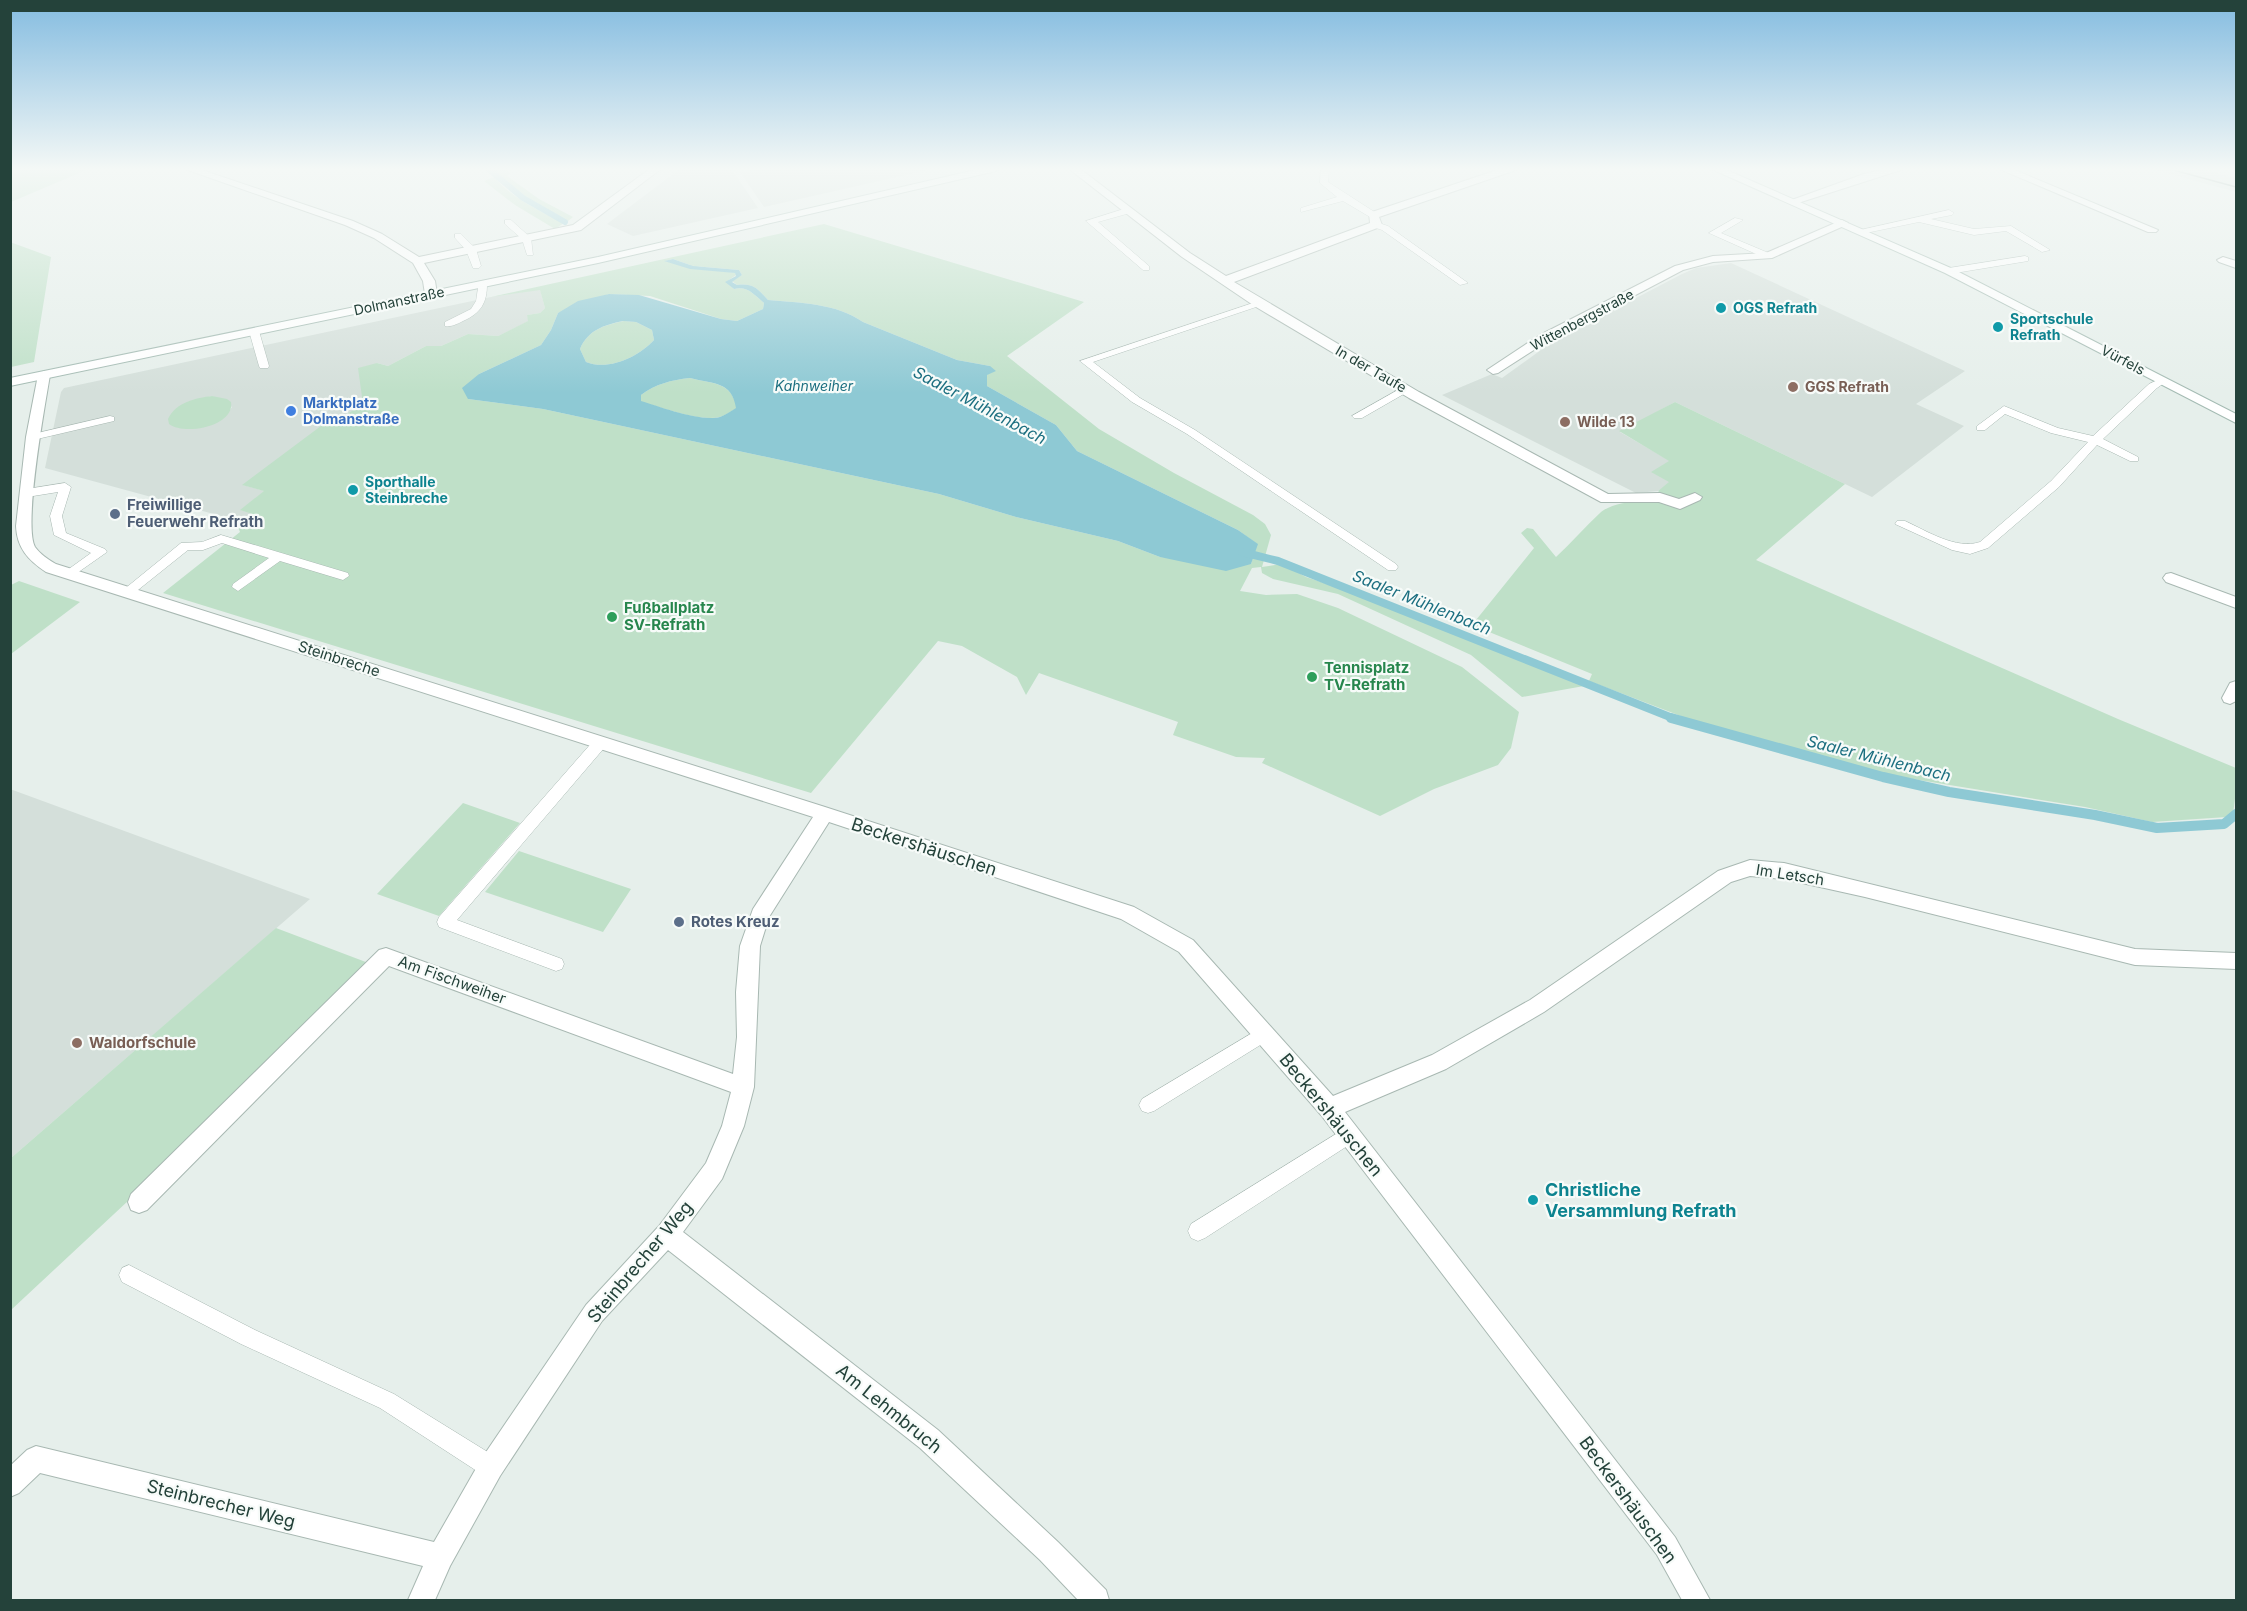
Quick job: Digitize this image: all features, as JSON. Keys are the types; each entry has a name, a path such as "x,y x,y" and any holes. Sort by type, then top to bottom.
{"street":[{"path":"389,243 417,261 429,281 431,294"},
{"path":"417,261 500,243"},
{"name":"Dolmanstraße","path":"10,382 671,243"},
{"name":"In der Taufe","path":"1170,243 1260,304 1405,389 1606,499 1660,497 1680,504 1695,497"},
{"path":"1226,281 1318,243"},
{"name":"Wittenbergstraße","path":"1493,370 1544,338 1679,268 1713,260 1768,256 1797,243"},
{"name":"Vürfels","path":"1888,243 1949,271 2236,419"},
{"path":"2223,260 2236,265"},
{"name":"Steinbreche","path":"44,375 33,436 23,526 24,541 35,557 51,568 825,814"},
{"path":"2171,578 2236,603"},
{"name":"Beckershäuschen","path":"825,814 1127,913 1186,946 1329,1108 1666,1546 1697,1600"},
{"name":"Steinbrecher Weg","path":"422,1600 440,1557 490,1467 594,1313 667,1234 714,1170 733,1126 743,1087 750,946 760,915 825,814"},
{"name":"Im Letsch","path":"1329,1108 1439,1062 1537,1006 1725,876 1750,868 1784,871 1864,889 2135,957 2236,961"},
{"name":"Am Fischweiher","path":"139,1202 386,956 743,1087"},
{"name":"Am Lehmbruch","path":"667,1234 929,1439 1049,1551 1096,1600"},
{"name":"Steinbrecher Weg","path":"10,1484 36,1459 440,1557"}],"lane":[{"path":"466,243 471,249 476,266"},
{"path":"527,243 530,253"},
{"path":"1117,243 1146,268"},
{"path":"1407,243 1463,283"},
{"path":"1738,243 1768,256"},
{"path":"2034,243 2045,250"},
{"path":"1949,271 2025,259"},
{"path":"449,324 474,312 481,304 482,284"},
{"path":"1260,304 1085,361 1136,400 1191,432 1392,567"},
{"path":"254,331 264,366"},
{"path":"1901,524 1952,546 1970,550 1984,545 2055,484 2096,440 2153,386 2162,381"},
{"path":"1358,416 1405,389"},
{"path":"1981,428 2004,410 2055,431 2096,440 2134,459"},
{"path":"33,436 110,419"},
{"path":"27,493 64,486 56,516 60,535 101,552 70,574"},
{"path":"128,591 185,546 203,546 221,539 343,576"},
{"path":"238,586 279,556"},
{"path":"556,964 445,922 600,743"},
{"path":"1148,1105 1264,1034"},
{"path":"1198,1231 1349,1135"},
{"path":"129,1275 248,1337 387,1401 490,1467"}],"shaded area":[{"name":"GGS Refrath","path":"1731,263 1965,371 1916,404 1964,426 1872,497 1675,402 1620,432 1670,461 1670,483 1658,491 1636,493 1442,395 1492,374 1502,378 1552,342 1682,274 1696,268"},
{"name":"Marktplatz Dolmanstraße","path":"540,289 545,308 540,313 527,315 529,321 498,336 468,334 441,346 426,346 388,366 377,363 363,404 243,485 265,491 241,510 256,515 238,527 232,519 45,468 61,392 64,388 491,297","holes":["212,396 232,407 223,419 183,404"]},
{"name":"Waldorfschule","path":"10,789 310,899 11,1158 10,1158"}],"green space":[{"path":"10,243 13,243 51,257 34,362 11,367"},
{"path":"737,243 888,243 1084,302 1007,356 1099,429 1174,473 1253,515 1265,524 1271,535 1262,567 1282,564 1306,577 1351,592 1584,686 1522,697 1471,655 1338,594 1273,579 1262,573 1261,567 1252,568 1240,591 1266,595 1297,594 1338,608 1462,667 1519,712 1511,748 1498,765 1434,789 1380,816 1262,763 1265,758 1236,757 1173,735 1178,722 1039,673 1026,695 1017,677 962,646 938,641 811,793 163,593 240,532 238,527 255,515 240,510 264,491 242,485 329,420 336,421 363,404 358,368 377,363 388,366 426,346 441,346 468,334 498,336 528,321 527,315 540,313 545,308 540,290 491,297","holes":["673,259 692,266 665,261","695,266 739,270 742,275 732,281 737,285 754,287 768,300 830,307 957,360 990,366 987,386 1056,425 1077,451 1238,530 1257,544 1251,564 1160,557 1118,541 1016,517 939,494 543,409 468,399 479,374 541,345 558,313 609,294 650,296 721,319 737,321 763,309 764,303 753,294 747,290 734,289 726,282 736,275 735,273"]},
{"path":"624,321 636,322 652,330 654,340 640,352 623,361 604,365 586,362 580,349 587,337 603,327"},
{"path":"690,378 726,388 737,408 720,417 711,418 680,413 641,402 641,395 658,385"},
{"path":"212,396 231,402 230,410 217,423 197,429 186,429 169,424 168,419 181,405"},
{"path":"1675,402 1845,484 1756,560 2118,719 2236,768 2233,814 2227,817 2152,822 2085,807 1882,774 1707,726 1589,681 1592,674 1472,625 1534,548 1521,533 1527,528 1533,529 1556,557 1607,508 1636,502 1674,505 1658,491 1669,482 1651,472 1669,461 1619,431"},
{"path":"19,581 80,602 11,654 11,585"},
{"path":"463,803 520,823 439,916 377,894"},
{"path":"519,851 631,889 603,932 485,892"},
{"path":"276,928 379,967 11,1310 11,1158"}],"water":[{"name":"Kahnweiher","path":"673,259 693,266 739,270 742,275 732,282 737,285 754,287 768,300 830,307 957,360 990,366 996,371 987,375 987,386 1056,425 1077,451 1238,530 1258,544 1251,564 1226,571 1160,557 1118,541 1016,517 939,494 543,409 468,399 462,388 479,374 541,345 558,313 578,301 609,294 639,295 721,319 737,321 763,309 764,303 750,292 734,289 725,282 736,276 735,273 690,269 664,261","holes":["623,321 636,322 652,330 654,340 640,352 623,361 604,365 586,362 580,349 587,337 603,327","690,378 726,388 734,399 736,408 720,417 712,418 680,413 641,401 641,395 658,385"]}],"waterway":[{"name":"Saaler Mühlenbach","path":"1242,552 1278,561 1675,719"},
{"name":"Saaler Mühlenbach","path":"1671,718 1883,777 1949,792 2095,815 2157,828 2224,824 2236,814"}],"place":[{"name":"OGS Refrath","path":"1721,308"},
{"name":"Sportschule Refrath","path":"1998,327"},
{"name":"GGS Refrath","path":"1793,387"},
{"name":"Marktplatz Dolmanstraße","path":"291,411"},
{"name":"Wilde 13","path":"1565,422"},
{"name":"Sporthalle Steinbreche","path":"353,490"},
{"name":"Freiwillige Feuerwehr Refrath","path":"115,514"},
{"name":"Fußballplatz SV-Refrath","path":"612,617"},
{"name":"Tennisplatz TV-Refrath","path":"1312,677"},
{"name":"Rotes Kreuz","path":"679,922"},
{"name":"Waldorfschule","path":"77,1043"},
{"name":"Christliche Versammlung Refrath","path":"1533,1200"}]}
